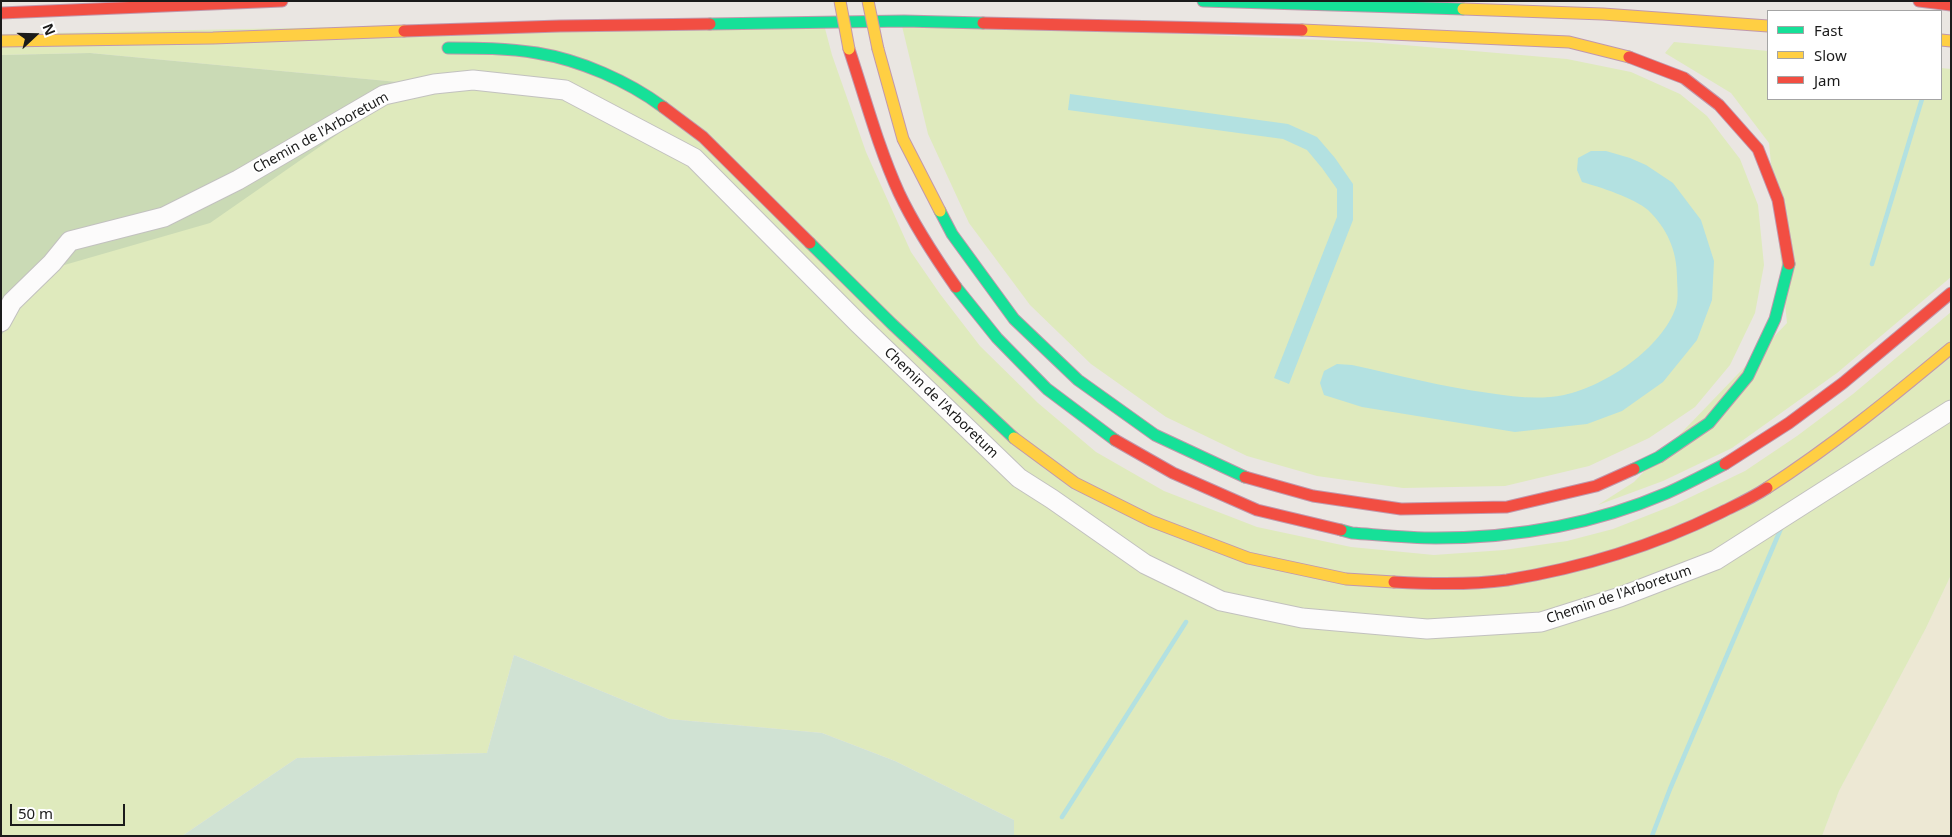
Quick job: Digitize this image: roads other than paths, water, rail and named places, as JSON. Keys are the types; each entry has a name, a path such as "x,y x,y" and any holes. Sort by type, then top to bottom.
{"highway":[{"path":"1,13 282,1"},
{"path":"840,1 849,49 898,192 927,246 960,293 997,338 1047,389 1108,436 1173,474 1257,510 1352,533 1435,538 1503,535 1561,526 1607,514 1666,493 1732,461 1789,424 1843,383 1951,293"},
{"path":"1,41 213,38 560,26 904,21 1353,31 1569,42 1631,57 1684,78 1719,104 1758,149 1778,200 1789,262 1775,319 1748,376 1709,423 1659,457 1596,486 1507,507 1402,509 1313,496 1240,476 1156,435 1078,380 1014,319 952,234 903,140 878,49 868,1"},
{"path":"1203,1 1604,14 1767,26"},
{"path":"1919,1 1951,5"},
{"path":"213,38 227,44 314,46"},
{"path":"440,48 488,48 538,53 592,68 644,93 704,137 892,324 1006,432 1076,483 1151,521 1248,558 1346,579 1431,584 1506,580 1586,563 1622,553 1680,532 1756,495 1812,459 1868,417 1951,348"}],"street":[{"name":"Chemin de l'Arboretum","path":"1,322 12,302 52,264 70,242 164,217 238,180 384,95 434,84 474,80 565,90 694,158 851,316 1019,478 1145,564 1221,601 1302,618 1427,629 1541,622 1620,597 1716,560 1951,410"}],"water":[{"path":"1070,94 1288,124 1317,137 1335,158 1353,184 1353,220 1289,384 1274,378 1337,217 1337,189 1322,168 1307,150 1283,139 1068,110"},
{"path":"1591,151 1606,151 1630,158 1646,165 1673,183 1701,220 1714,261 1712,300 1697,340 1663,382 1622,411 1587,424 1515,432 1362,407 1324,395 1320,383 1324,371 1337,364 1352,365 1438,384 1518,397 1555,397 1597,383 1630,363 1645,350 1669,322 1676,307 1678,296 1677,267 1673,249 1661,224 1648,210 1626,197 1582,182 1577,170 1578,158"}],"waterway":[{"path":"1872,264 1922,100"},
{"path":"1652,836 1670,789 1782,526"},
{"path":"1062,817 1186,622"}]}
